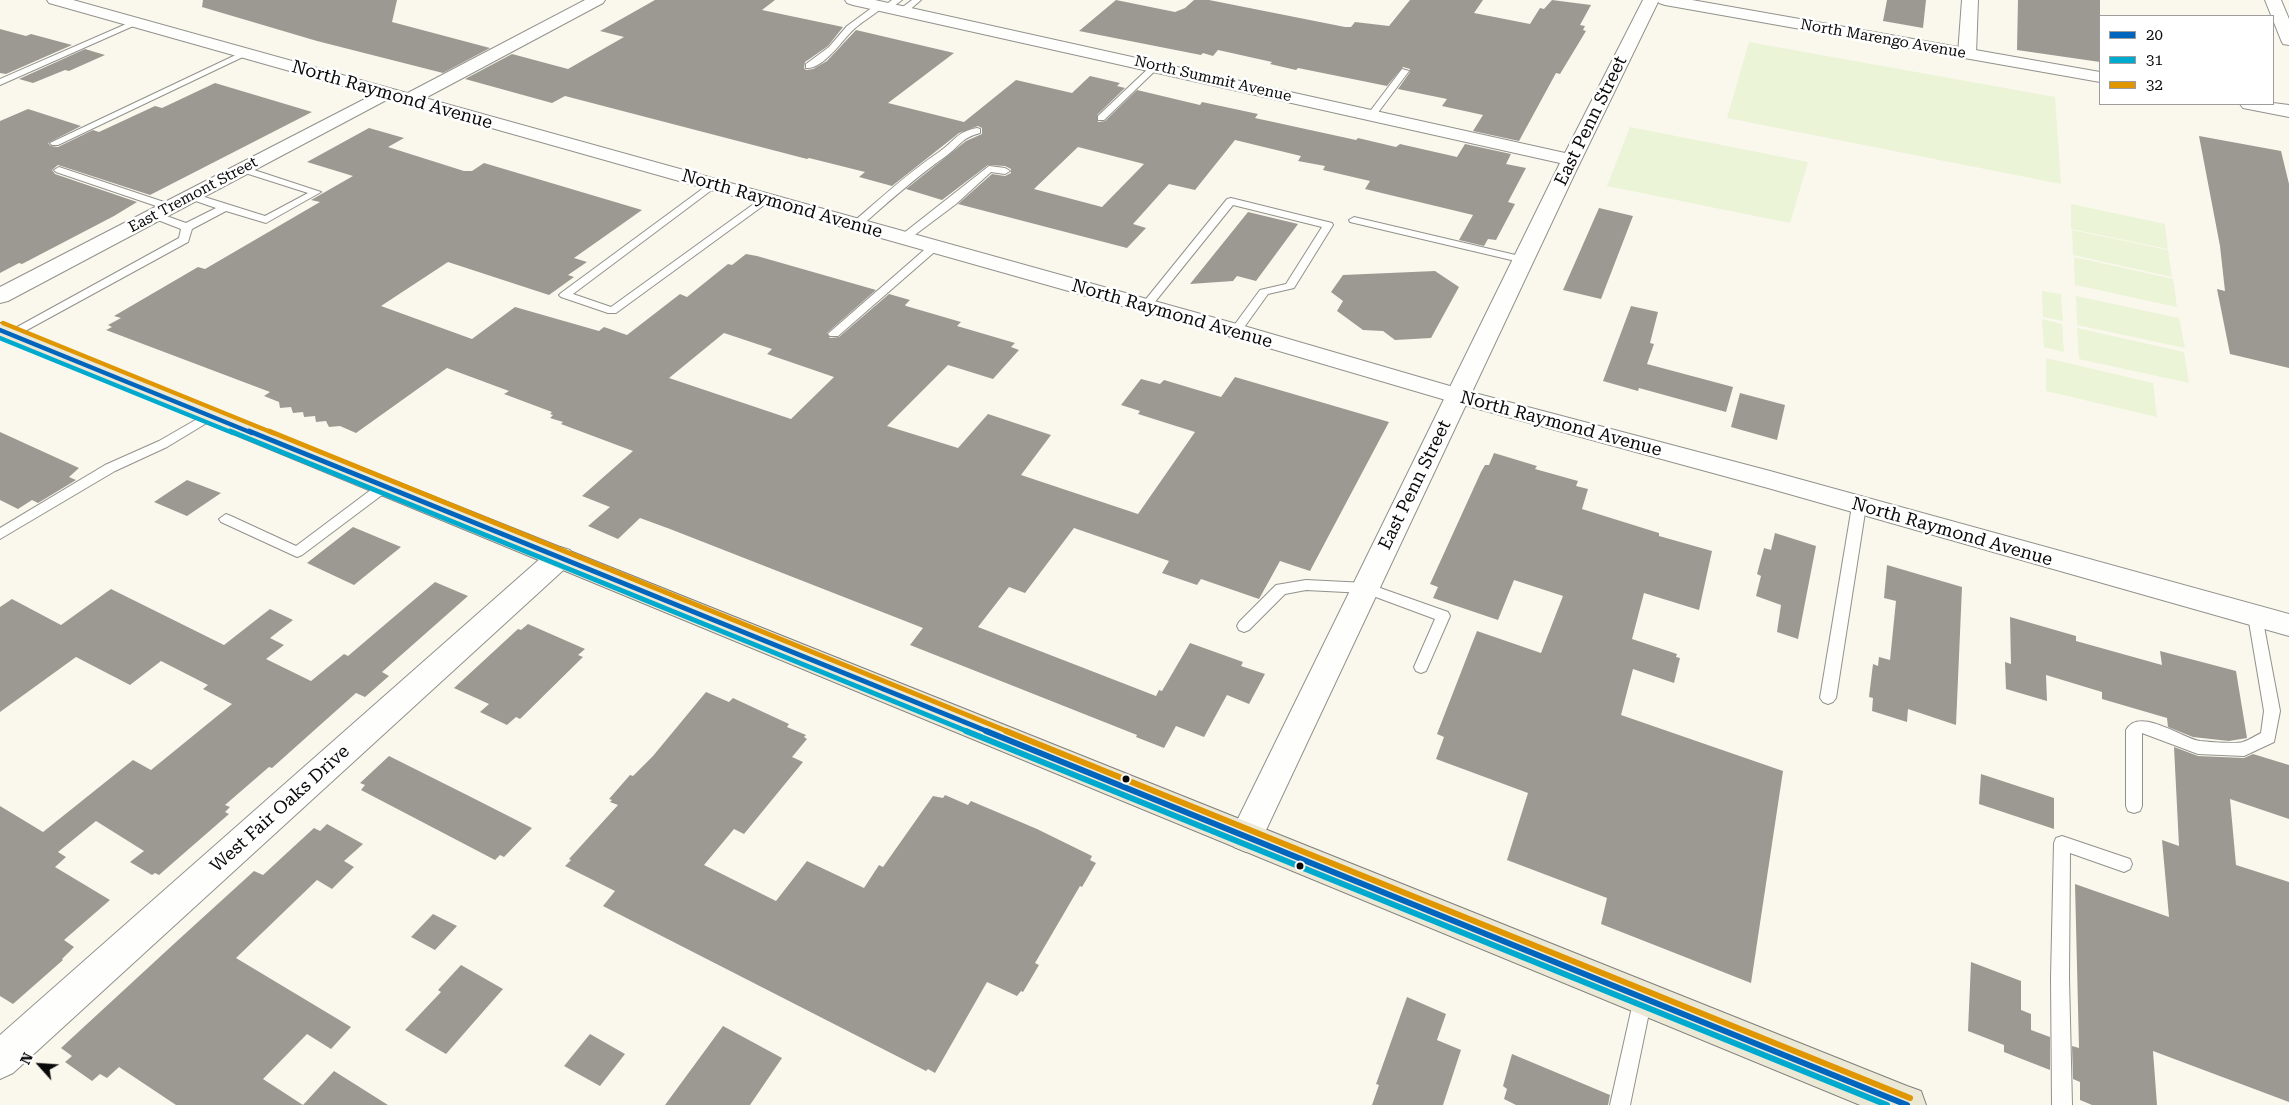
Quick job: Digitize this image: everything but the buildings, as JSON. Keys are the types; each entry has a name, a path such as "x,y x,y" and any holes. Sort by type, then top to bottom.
{"main road":[{"path":"6,332 1908,1105"}],"street":[{"name":"North Raymond Avenue","path":"55,0 1236,331 1458,396 2289,625"},
{"path":"408,100 597,0"},
{"name":"North Summit Avenue","path":"853,0 892,6 1370,116 1572,160"},
{"name":"East Penn Street","path":"1246,837 1651,0"},
{"name":"North Marengo Avenue","path":"1665,0 2099,78"},
{"path":"1967,54 1970,0"},
{"path":"2274,0 2289,40"},
{"name":"East Tremont Street","path":"0,296 386,93"},
{"path":"2255,105 2289,111"},
{"name":"West Fair Oaks Drive","path":"0,1060 560,557"}],"lane":[{"path":"809,66 832,49 850,28 892,6 917,0"},
{"path":"0,82 136,23"},
{"path":"55,143 245,54"},
{"path":"1100,118 1156,66"},
{"path":"1370,116 1405,71"},
{"path":"856,224 922,167 944,153 966,133 977,131"},
{"path":"191,196 266,220 316,192 242,169"},
{"path":"904,238 952,202 989,169 1004,171"},
{"path":"59,170 162,211 187,227"},
{"path":"713,184 565,295 612,311 766,200"},
{"path":"1146,306 1231,201 1328,225 1290,286 1264,292 1236,331"},
{"path":"6,332 184,240 187,227 225,206"},
{"path":"1354,220 1524,260"},
{"path":"834,334 934,246"},
{"path":"0,534 110,468 163,444 211,415"},
{"path":"226,519 297,552 384,486"},
{"path":"1828,698 1859,506"},
{"path":"1244,626 1281,589 1306,585 1366,588 1444,616 1421,667"},
{"path":"2134,806 2134,730 2138,726 2158,731 2198,747 2244,749 2268,737 2272,711 2255,616"},
{"path":"2062,1105 2060,978 2062,843 2124,864"},
{"path":"1620,1105 1643,998"}],"green space":[{"path":"1749,42 2055,97 2061,184 1727,118"},
{"path":"1630,127 1808,162 1790,223 1607,186"},
{"path":"2071,204 2165,224 2168,249 2071,229"},
{"path":"2072,230 2168,250 2172,277 2073,255"},
{"path":"2074,257 2173,279 2177,307 2075,285"},
{"path":"2042,291 2061,294 2063,321 2043,317"},
{"path":"2076,296 2179,318 2185,348 2077,325"},
{"path":"2042,319 2062,324 2064,352 2044,347"},
{"path":"2077,328 2184,352 2189,383 2079,359"},
{"path":"2046,358 2153,383 2157,417 2046,391"}],"transit line":[{"name":"32","path":"3,323 1910,1098"},
{"name":"20","path":"0,330 1907,1105"},
{"name":"31","path":"0,338 1887,1105"}]}
